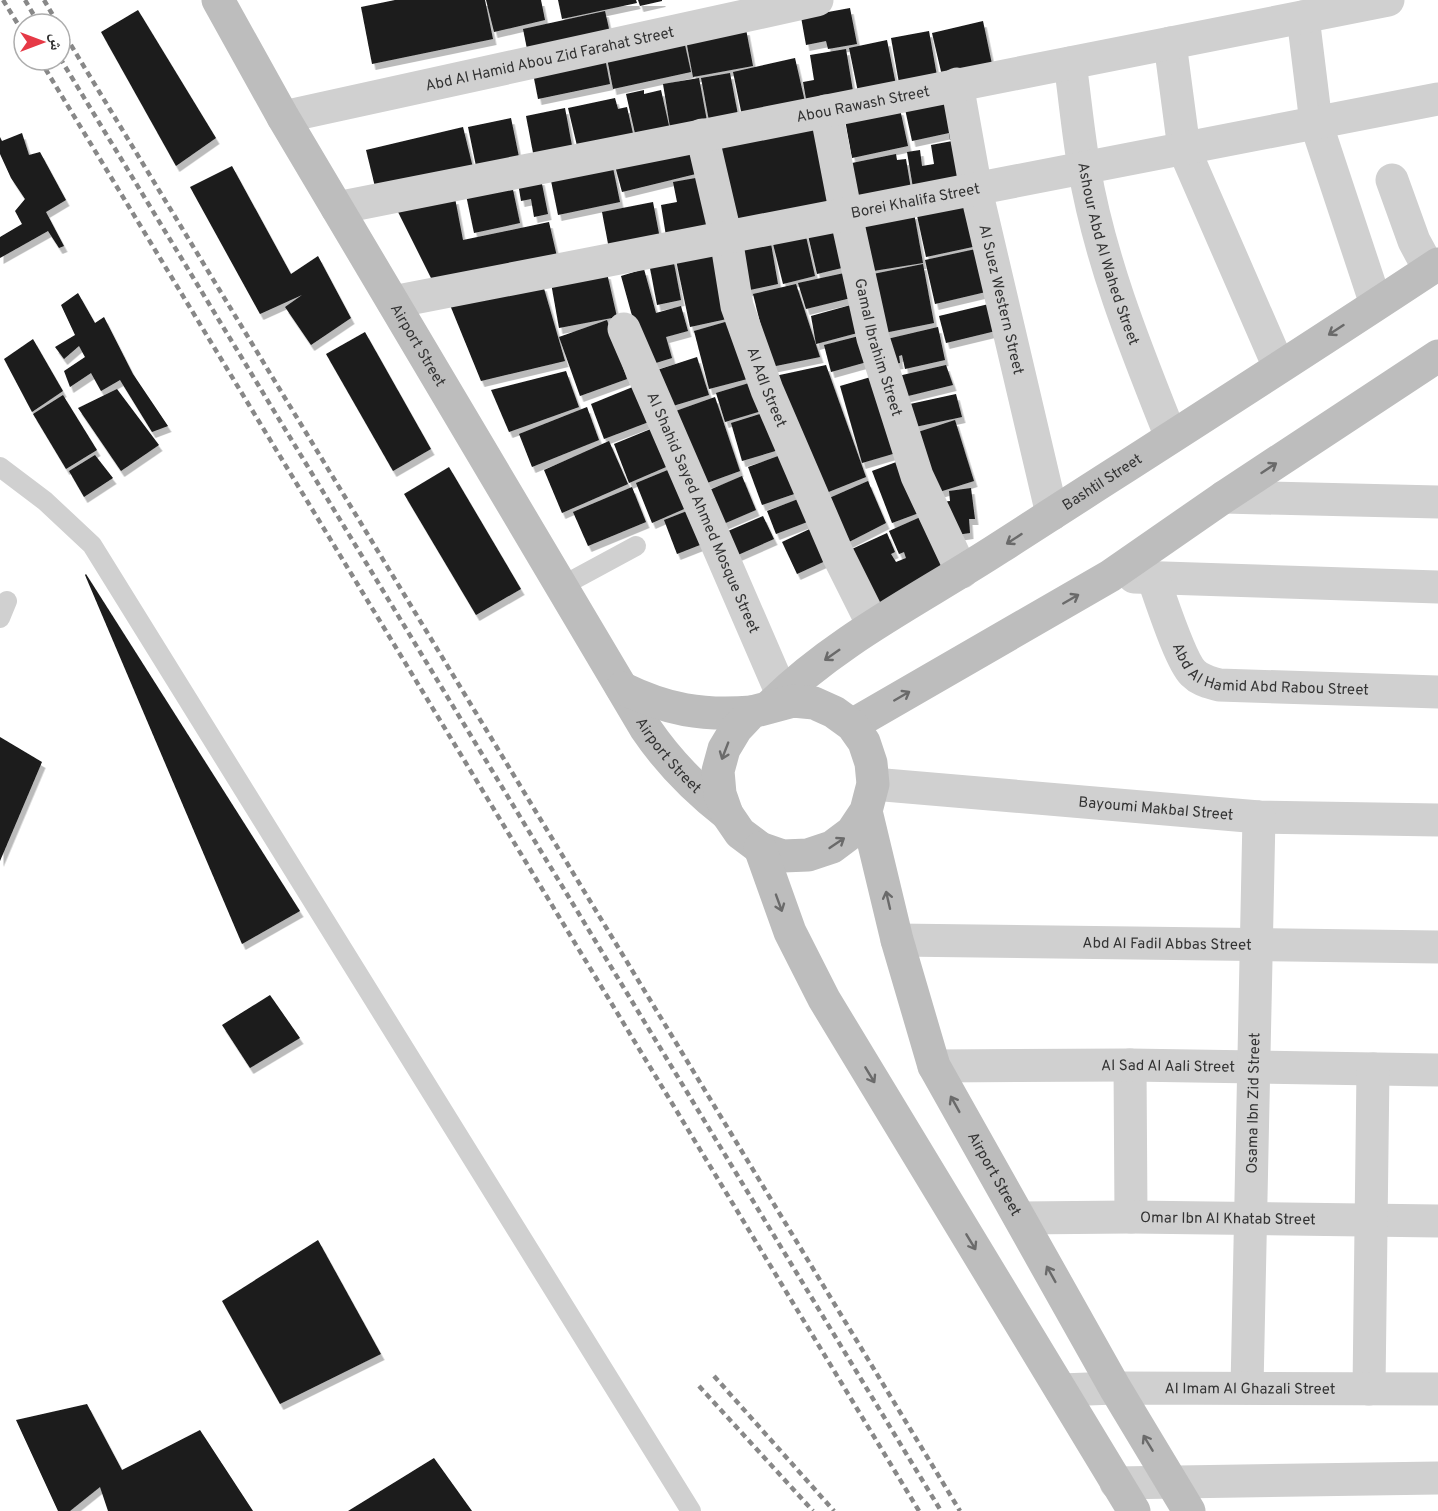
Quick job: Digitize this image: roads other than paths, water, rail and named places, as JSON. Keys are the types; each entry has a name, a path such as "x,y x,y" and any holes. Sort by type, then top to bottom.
{"street":[{"name":"Airport Street","path":"218,0 283,117 663,754 682,776 727,814"},
{"name":"Abd Al Hamid Abou Zid Farahat Street","path":"283,117 817,0"},
{"name":"Abou Rawash Street","path":"337,208 1388,0"},
{"path":"1303,16 1316,123 1376,304"},
{"path":"1170,43 1184,149 1279,367"},
{"name":"Ashour Abd Al Wahed Street","path":"1070,63 1084,168 1103,250 1133,342 1171,437"},
{"name":"Al Suez Western Street","path":"957,84 976,190 1052,514"},
{"name":"Borei Khalifa Street","path":"393,302 1438,99"},
{"name":"Gamal Ibrahim Street","path":"826,111 873,338 917,476 962,572"},
{"name":"Al Adl Street","path":"702,135 726,238 737,306 767,390 838,555 873,626"},
{"path":"1392,180 1414,241 1434,267"},
{"name":"Bashtil Street","path":"768,704 802,675 873,626 962,572 1434,267"},
{"name":"Al Shahid Sayed Ahmed Mosque Street","path":"624,329 768,704"},
{"path":"852,725 1110,576 1224,497 1430,367"},
{"path":"1224,497 1438,502"},
{"path":"1110,576 1438,587"},
{"name":"Abd Al Hamid Abd Rabou Street","path":"1153,578 1184,658 1191,672 1202,681 1219,685 1438,692"},
{"name":"Airport Street","path":"622,688 646,700 698,713 726,714 768,704"},
{"path":"793,701 814,703 834,712 852,725 864,742 871,763 869,797 852,832 832,847 808,855 783,856 760,848 740,833 727,814 720,794 718,771 724,749 736,729 768,704 793,701"},
{"name":"Airport Street","path":"869,797 897,940 934,1066 1115,1388 1190,1511"},
{"name":"Bayoumi Makbal Street","path":"869,797 1259,817 1438,820"},
{"name":"Osama Ibn Zid Street","path":"1247,1388 1259,817"},
{"path":"760,848 790,932 824,999 1134,1511"},
{"name":"Abd Al Fadil Abbas Street","path":"897,940 1438,947"},
{"path":"1130,1065 1131,1217"},
{"name":"Al Sad Al Aali Street","path":"934,1066 1130,1065 1438,1070"},
{"path":"1369,1389 1373,1069"},
{"name":"Omar Ibn Al Khatab Street","path":"1020,1218 1438,1221"},
{"name":"Al Imam Al Ghazali Street","path":"1061,1390 1115,1388 1438,1389"},
{"path":"1116,1483 1438,1479"}],"lane":[{"path":"0,467 45,501 92,545 691,1511"},
{"path":"562,586 636,546"}],"railway":[{"path":"3,0 12,15"},
{"path":"25,0 32,12"},
{"path":"44,0 51,12"},
{"path":"72,47 960,1511"},
{"path":"47,72 919,1511"},
{"path":"68,72 941,1511"},
{"path":"714,1376 834,1511"},
{"path":"699,1386 813,1511"}]}
